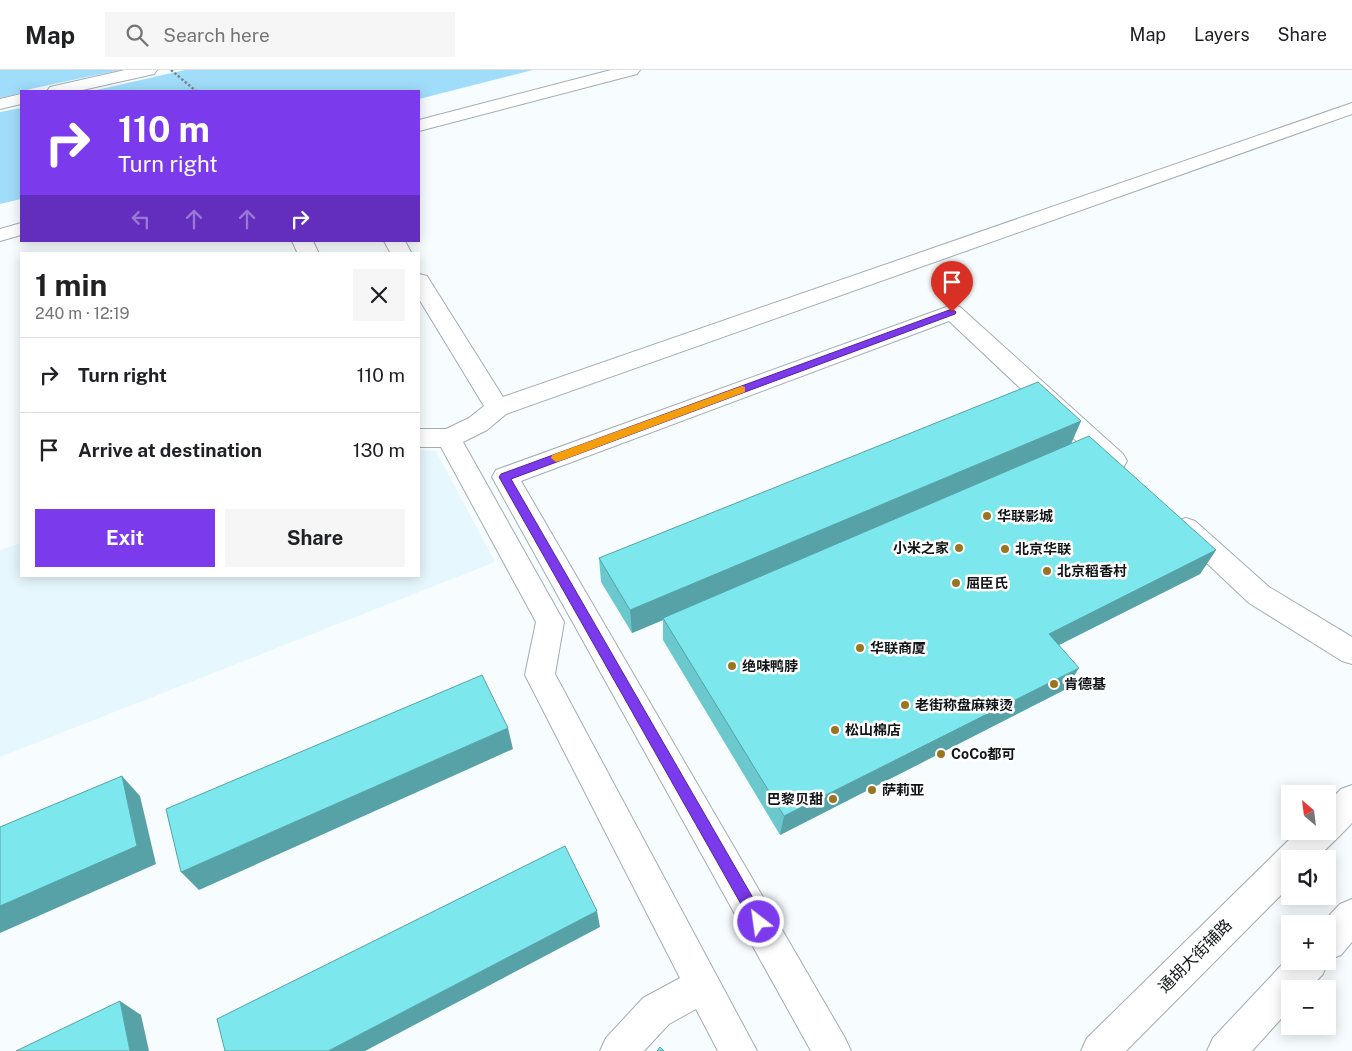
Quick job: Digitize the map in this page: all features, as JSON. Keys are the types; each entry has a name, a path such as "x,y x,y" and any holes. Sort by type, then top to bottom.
{"street":[{"path":"60,90 148,70"},
{"path":"420,126 631,70"},
{"path":"0,104 20,99"},
{"path":"420,438 449,438 478,424 497,408 1352,108"},
{"path":"0,235 20,229"},
{"path":"420,283 497,408"},
{"path":"832,1051 505,477 952,312 1135,480"},
{"path":"449,438 550,622 540,675 738,1051"},
{"path":"1172,514 1260,595 1351,649"},
{"path":"1336,816 1352,800"},
{"path":"1302,850 1312,840"},
{"name":"通胡大街辅路","path":"1100,1051 1281,871"},
{"path":"1336,933 1352,916"},
{"path":"1226,1051 1302,970"},
{"path":"619,1051 656,1012 703,985"}],"path":[{"path":"171,70 195,90"}],"shaded area":[{"path":"0,70 120,70 20,90 20,93 0,98"},
{"path":"185,70 533,70 420,99 420,90 96,90"},
{"path":"20,108 20,199 0,204 0,112"},
{"path":"420,450 436,451 495,562 0,757 0,550 20,543 20,577 420,577"}],"building":[{"path":"1038,382 1081,421 630,610 599,558"},
{"name":"华联商厦","path":"1089,436 1216,550 1049,634 1079,668 784,816 663,618"},
{"path":"482,675 508,728 181,872 166,809"},
{"path":"122,776 137,846 0,906 0,827"},
{"path":"565,846 597,911 328,1051 225,1051 217,1019"},
{"path":"120,1001 130,1051 16,1051"}],"slow traffic":[{"path":"556,458 742,389"}],"place":[{"name":"华联影城","path":"987,516"},
{"name":"小米之家","path":"959,548"},
{"name":"北京华联","path":"1005,549"},
{"name":"北京稻香村","path":"1047,571"},
{"name":"屈臣氏","path":"956,583"},
{"name":"华联商厦","path":"860,648"},
{"name":"绝味鸭脖","path":"732,666"},
{"name":"肯德基","path":"1054,684"},
{"name":"老街称盘麻辣烫","path":"905,705"},
{"name":"松山棉店","path":"835,730"},
{"name":"CoCo都可","path":"941,754"},
{"name":"萨莉亚","path":"872,790"},
{"name":"巴黎贝甜","path":"833,799"}],"route":[{"path":"759,922 505,477 952,312"}]}
